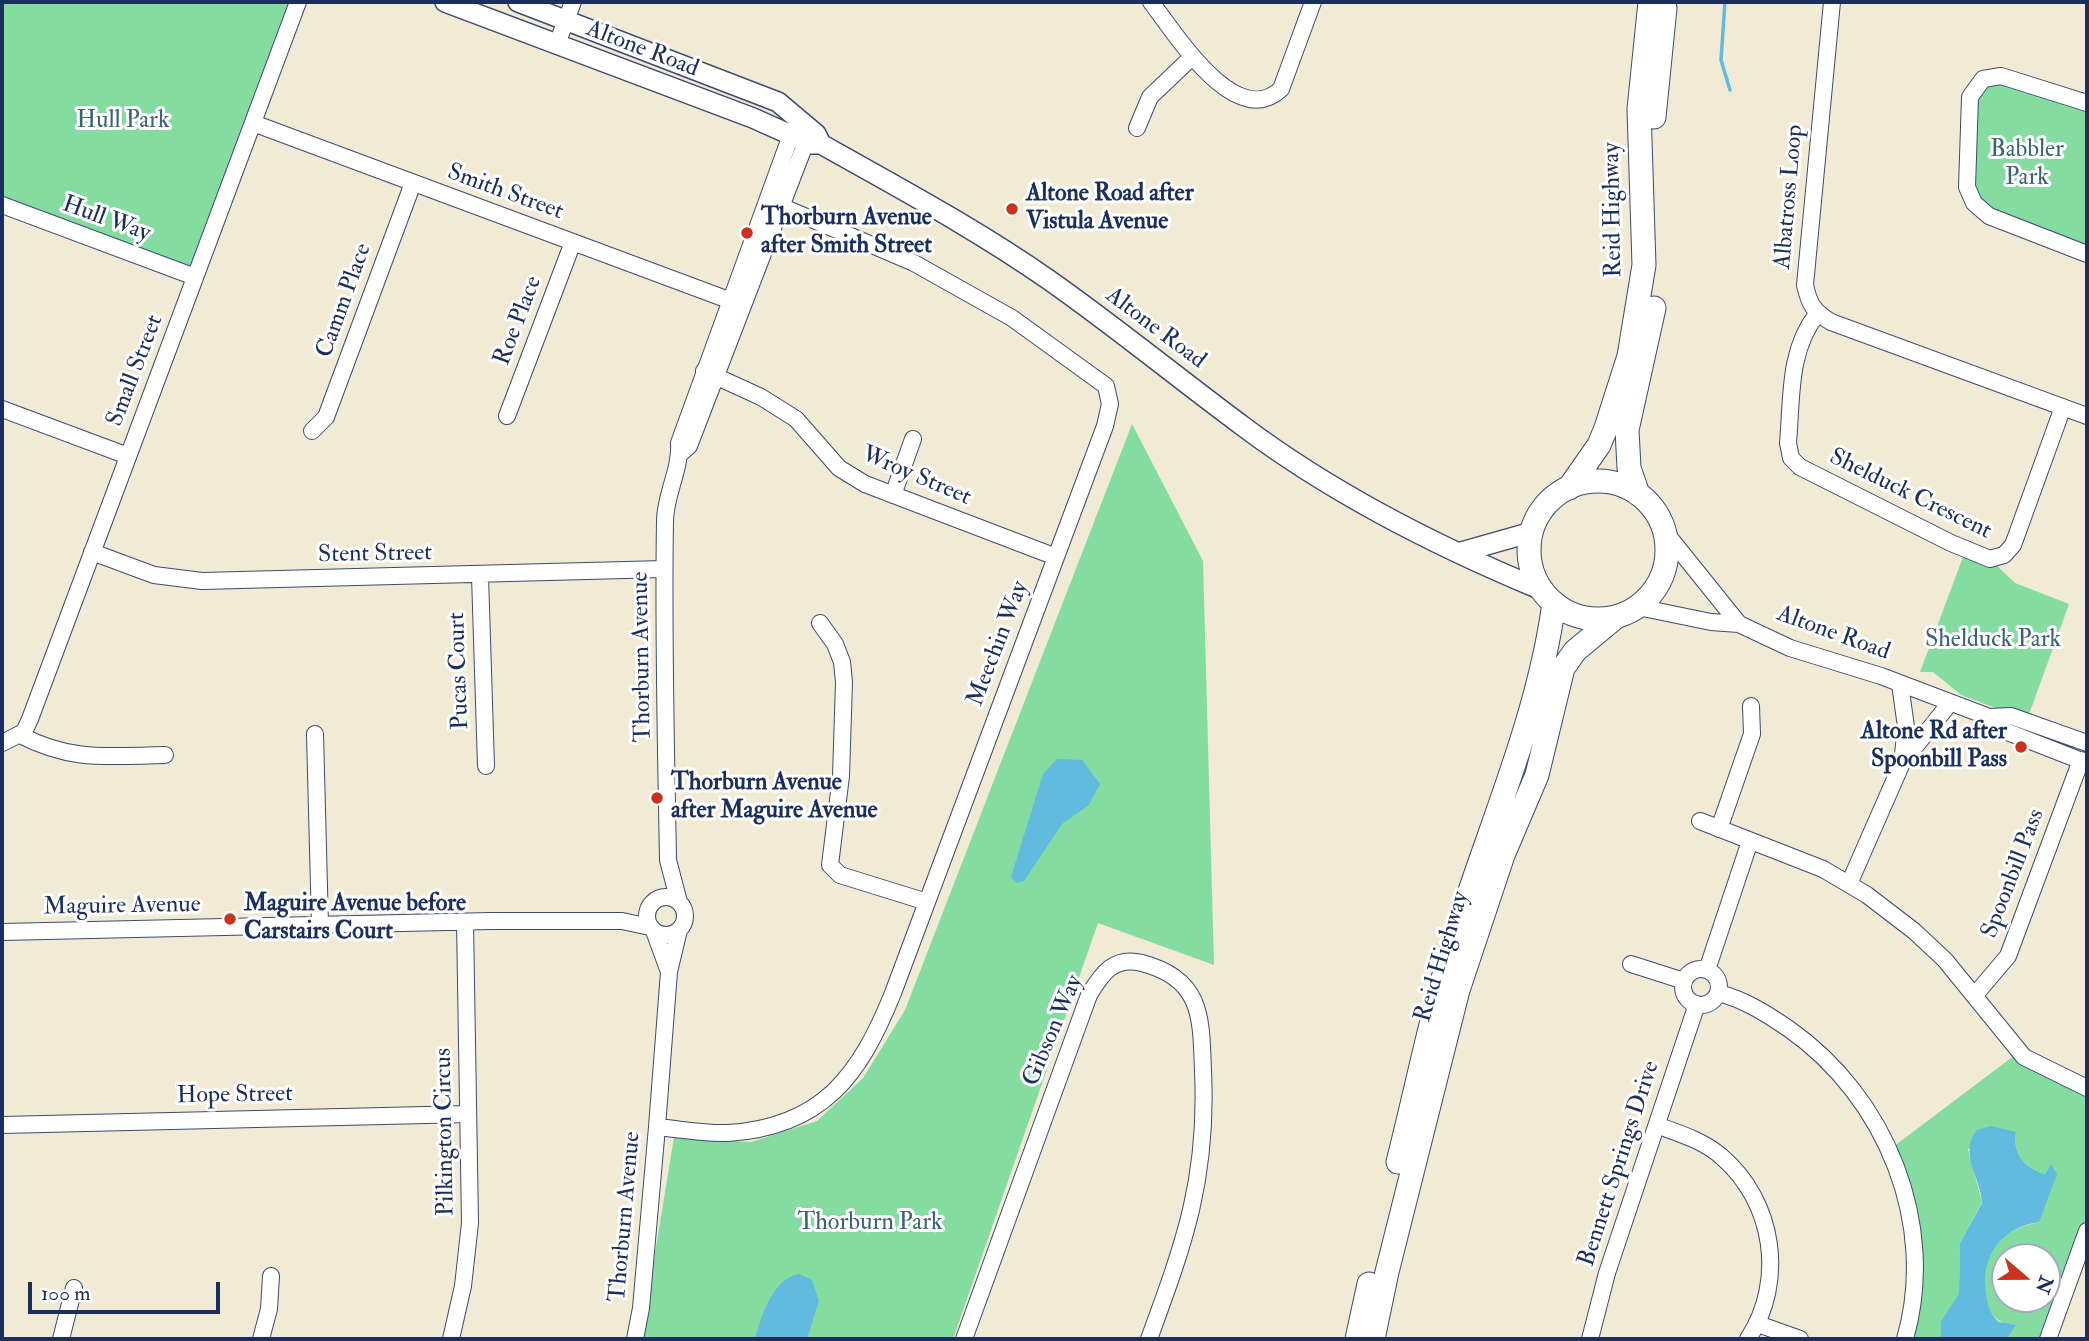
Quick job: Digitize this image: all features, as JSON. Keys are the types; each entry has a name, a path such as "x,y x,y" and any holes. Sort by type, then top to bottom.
{"highway":[{"name":"Reid Highway","path":"1569,488 1599,445 1606,428 1638,314 1644,265 1639,109 1650,2"},
{"name":"Reid Highway","path":"1638,494 1629,468 1627,430 1651,328 1658,281 1654,108 1665,2"},
{"path":"1605,481 1638,494 1655,510 1665,532 1665,568 1655,590 1638,607 1616,617 1580,617 1548,596 1532,568 1532,533 1542,510 1569,488 1605,481"},
{"name":"Reid Highway","path":"1357,1339 1442,985 1530,716 1548,646 1548,596"},
{"name":"Reid Highway","path":"1373,1339 1387,1272 1458,990 1499,868 1537,775 1563,668 1575,651 1616,617"}],"main road":[{"name":"Altone Road","path":"446,2 806,140 947,212 1050,281 1245,428 1318,475 1408,528 1548,596"},
{"name":"Altone Road","path":"518,2 569,11 778,102 816,134 806,140"},
{"path":"1458,553 1532,533"}],"street":[{"name":"Small Street","path":"20,735 30,719 298,2"},
{"path":"1151,2 1192,57 1235,95 1271,98 1281,89 1313,2"},
{"name":"Albatross Loop","path":"1816,314 1808,303 1805,285 1832,2"},
{"path":"557,44 569,11"},
{"path":"1137,128 1150,97 1192,57"},
{"path":"2087,103 2001,76 1983,79 1970,97 1967,187 1973,203 1989,216 2087,254"},
{"name":"Smith Street","path":"253,123 737,303"},
{"name":"Thorburn Avenue","path":"679,902 668,860 664,569 668,494 680,454 689,446 710,374 774,203 806,140"},
{"name":"Camm Place","path":"312,431 326,417 413,183"},
{"name":"Meechin Way","path":"657,1127 725,1133 749,1131 802,1116 823,1102 849,1078 867,1052 927,902 1105,426 1110,404 1106,386 1012,318 914,263 774,203"},
{"name":"Hull Way","path":"2,205 195,277"},
{"name":"Roe Place","path":"507,416 573,242"},
{"path":"1816,314 2087,416"},
{"name":"Shelduck Crescent","path":"1816,314 1803,331 1797,348 1788,443 1791,457 1800,467 1951,543 1990,559 2004,555 2013,545 2063,407"},
{"name":"Wroy Street","path":"710,374 761,397 796,419 839,468 865,484 1056,557"},
{"path":"2,410 128,456"},
{"path":"893,495 913,439"},
{"name":"Altone Road","path":"1665,532 1740,624"},
{"name":"Stent Street","path":"92,552 154,575 202,581 480,576 664,569"},
{"name":"Pucas Court","path":"480,576 486,765"},
{"name":"Altone Road","path":"1638,607 1711,622 1740,624 1790,648 1989,717 2005,731 2084,761"},
{"path":"820,623 835,644 842,662 844,682 841,776 830,865 841,875 927,902"},
{"path":"1900,684 1906,727 1902,763"},
{"path":"1849,884 1902,763 1950,703"},
{"path":"1719,829 1752,734 1751,706"},
{"name":"Altone Road","path":"1989,717 2011,716 2087,743"},
{"path":"316,734 320,925"},
{"path":"2,743 20,735 48,750 68,754 164,755"},
{"name":"Spoonbill Pass","path":"1975,995 2008,956 2084,761"},
{"path":"1700,821 1824,869 1849,884 1914,931 1975,995 2024,1057 2057,1076 2087,1088"},
{"path":"1707,970 1750,841"},
{"name":"Thorburn Avenue","path":"653,905 668,860"},
{"path":"670,898 679,902 685,916 678,930 664,935 652,929 653,905 670,898"},
{"name":"Maguire Avenue","path":"622,921 653,905"},
{"name":"Maguire Avenue","path":"2,932 622,921 652,929"},
{"name":"Pilkington Circus","path":"451,1339 463,1286 470,1223 465,922"},
{"name":"Thorburn Avenue","path":"652,929 669,972"},
{"name":"Thorburn Avenue","path":"635,1339 641,1308 669,972 678,930"},
{"name":"Gibson Way","path":"964,1339 1089,995 1108,967 1124,961 1155,968 1179,981 1195,1001 1201,1022 1205,1110 1203,1152 1194,1210 1149,1339"},
{"path":"1631,964 1684,981"},
{"path":"1684,981 1693,971 1707,970 1717,979 1719,993"},
{"path":"1684,981 1687,998 1697,1004 1710,1003 1719,993"},
{"path":"1719,993 1739,998 1802,1038 1849,1082 1877,1126 1900,1176 1913,1233 1916,1276 1905,1339"},
{"name":"Bennett Springs Drive","path":"1590,1339 1607,1273 1659,1126 1697,1004"},
{"name":"Hope Street","path":"2,1125 468,1114"},
{"path":"1659,1126 1701,1142 1720,1155 1751,1189 1768,1231 1770,1280 1758,1324 1748,1339"},
{"path":"2048,1339 2087,1231"},
{"path":"261,1339 269,1308 271,1276"},
{"path":"61,1339 74,1288"},
{"path":"1758,1324 1800,1339"}],"green space":[{"name":"Hull Park","path":"2,2 298,2 195,277 2,205"},
{"name":"Babbler Park","path":"1983,79 2087,103 2087,254 1974,203 1970,97"},
{"name":"Thorburn Park","path":"1132,424 1203,561 1214,965 1098,923 953,1339 641,1339 674,1137 751,1142 817,1121 863,1078 905,1010"},
{"name":"Shelduck Park","path":"1966,549 1990,559 2015,583 2069,604 2027,720 1961,695 1933,672 1920,672"},
{"path":"2019,1052 2087,1088 2087,1231 2061,1303 2061,1243 1998,1243 2015,1230 2039,1222 2051,1164 2045,1174 2026,1164 2016,1147 2016,1132 1968,1149 1982,1202 1960,1243 1959,1295 1941,1321 1941,1339 1905,1339 1915,1276 1889,1150"},
{"path":"1991,1252 1991,1311 1984,1291"},
{"path":"1992,1313 2057,1313 2048,1339 2005,1339 2010,1325"}],"water":[{"path":"1057,759 1082,760 1100,784 1089,805 1062,824 1024,881 1017,883 1011,877 1043,774"},
{"path":"1991,1126 2016,1132 2016,1147 2026,1164 2045,1174 2051,1164 2057,1174 2039,1222 2014,1230 1999,1243 1991,1243 1985,1280 1988,1305 1999,1322 2016,1325 2007,1338 1941,1339 1941,1321 1959,1294 1960,1243 1982,1203 1970,1157 1972,1139 1977,1130"},
{"path":"799,1274 812,1280 819,1301 807,1339 755,1339 775,1290 790,1277"}],"waterway":[{"path":"1725,2 1721,60 1730,90"}],"place":[{"name":"Altone Road after Vistula Avenue","path":"1012,209"},
{"name":"Thorburn Avenue after Smith Street","path":"747,233"},
{"name":"Altone Rd after Spoonbill Pass","path":"2021,747"},
{"name":"Thorburn Avenue after Maguire Avenue","path":"657,798"},
{"name":"Maguire Avenue before Carstairs Court","path":"230,919"}]}
